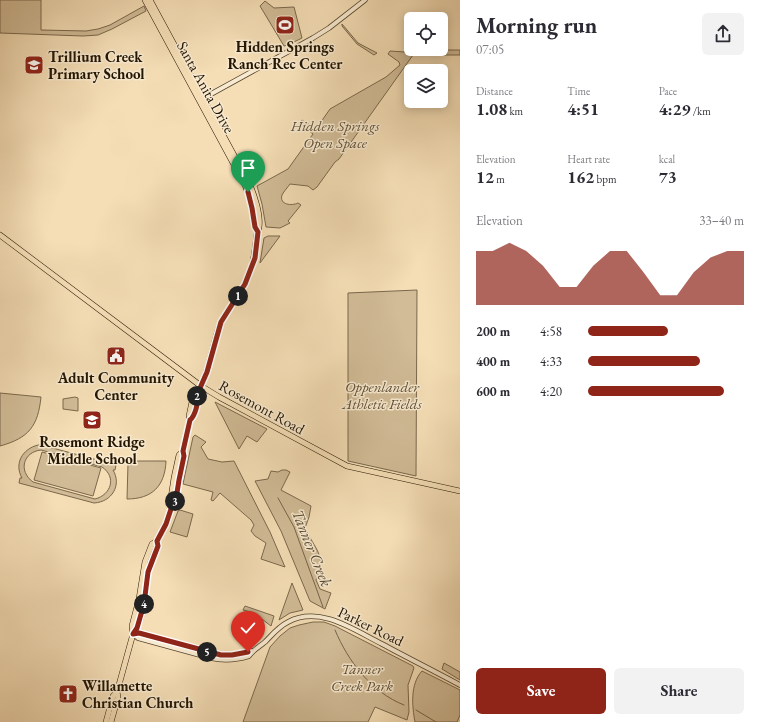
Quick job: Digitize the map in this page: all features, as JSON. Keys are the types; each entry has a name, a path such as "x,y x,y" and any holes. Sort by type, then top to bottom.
{"main road":[{"name":"Santa Anita Drive","path":"145,0 202,99"},
{"name":"Santa Anita Drive","path":"117,692 133,634 132,626 140,594 145,562 152,544 157,541 166,524 173,503 176,499 192,403 207,372 221,322 249,275 255,258 258,232 255,227 252,204 247,189 150,0"},
{"name":"Rosemont Road","path":"0,235 201,386 225,401 344,465 460,491"},
{"path":"106,722 113,696 117,692"},
{"path":"111,722 118,697 117,692"}],"street":[{"path":"202,99 313,38 329,28 365,0"},
{"name":"Parker Road","path":"133,634 138,638 222,660 249,656 252,651 260,646 277,629 287,622 304,617 325,618 348,627 460,685"}],"green space":[{"path":"0,0 41,0 41,30 86,31 98,29 110,25 144,6 146,11 98,35 83,36 0,33"},
{"name":"Hidden Springs Ranch Rec Center","path":"265,1 274,8 294,7 302,38 284,46 260,6"},
{"path":"342,24 358,43 377,53 374,55 357,44"},
{"name":"Hidden Springs Open Space","path":"448,50 460,50 460,55 448,55"},
{"name":"Hidden Springs Open Space","path":"390,51 404,52 404,56 412,56 407,64 404,64 404,68 339,159 335,162 317,187 313,190 308,186 290,184 282,195 282,201 287,204 298,203 301,205 288,221 290,223 280,228 266,227 257,186 288,169 313,134 299,124 302,120 316,129 330,109 386,77 400,65 399,62 388,54"},
{"path":"268,236 280,236 260,263 264,238"},
{"name":"Oppenlander Athletic Fields","path":"417,290 416,476 348,461 348,293"},
{"path":"0,393 41,397 37,416 34,423 25,435 10,443 0,446"},
{"path":"78,398 78,411 63,409 63,399"},
{"path":"215,402 267,429 257,442 247,436 239,449"},
{"path":"195,435 206,442 201,447 208,459 222,462 234,461 270,532 285,567 261,559 266,543 255,536 251,531 254,525 251,520 220,493 213,501 211,500 213,492 183,484 193,437"},
{"path":"38,445 45,446 116,465 115,470 113,470 116,476 116,487 114,492 106,500 94,503 19,483 20,478 22,478 19,462 24,454 32,447","holes":["41,450 102,467 107,471 111,480 110,485 105,494 95,499 33,482 28,478 24,468 30,454"]},
{"path":"42,452 101,468 93,496 34,480"},
{"path":"130,461 166,461 165,470 160,484 150,494 144,497 127,499 128,464"},
{"path":"282,470 290,472 281,490 311,506 305,528 316,547 320,559 321,565 316,580 320,589 331,593 325,609 310,601 281,531 255,481 268,479 271,471 278,472"},
{"path":"180,510 193,514 187,537 170,532 178,511"},
{"path":"292,583 303,610 290,613 279,620"},
{"path":"245,606 274,616 271,626 254,613 243,610"},
{"path":"313,622 324,622 335,626 413,666 414,668 408,685 409,712 407,720 375,707 368,722 243,722 270,647 290,628"},
{"path":"444,663 460,672 460,680 442,669"},
{"name":"Tanner Creek Park","path":"422,671 460,690 460,715 457,722 415,722 413,695 415,682"}],"waterway":[{"name":"Tanner Creek","path":"278,498 294,527 323,607"},
{"name":"Tanner Creek","path":"335,630 340,642 354,664 371,684 381,692 404,705"},
{"name":"Tanner Creek","path":"416,710 436,722"}],"place":[{"name":"Hidden Springs Ranch Rec Center","path":"285,25"},
{"name":"Trillium Creek Primary School","path":"34,65"},
{"name":"Adult Community Center","path":"116,356"},
{"name":"Rosemont Ridge Middle School","path":"92,420"},
{"name":"Willamette Christian Church","path":"68,694"}],"route":[{"path":"248,192 251,200 255,227 258,232 255,258 245,284 224,316 217,332 207,372 197,395 198,399 193,417 190,420 183,451 184,456 176,499 157,541 158,546 152,558 148,572 144,604 137,628 133,634 139,633 221,655 232,655 248,652"}]}
